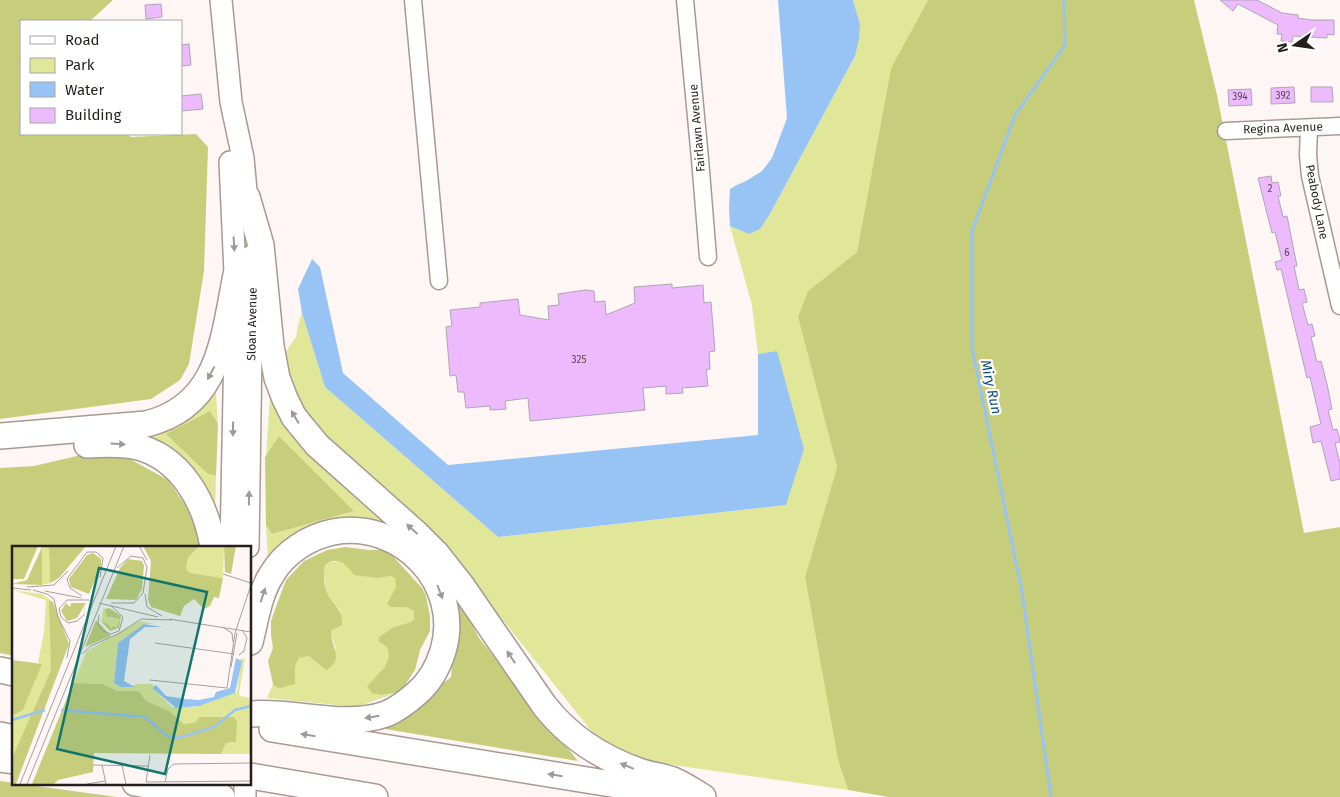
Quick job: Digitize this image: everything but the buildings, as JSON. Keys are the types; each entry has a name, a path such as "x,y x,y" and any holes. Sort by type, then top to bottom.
{"highway":[{"path":"247,197 262,245 271,346 277,378 285,399 301,426 317,445 436,553 462,586 544,705 568,732 616,762 642,772 673,780 703,797"},
{"path":"0,436 146,424 164,419 181,410 200,391 216,364 236,275"},
{"path":"0,452 115,444 135,446 150,451 172,465 189,484 207,520 213,546"},
{"path":"251,638 263,593 278,565 291,552 304,543 320,536 338,532 356,530 375,533 393,540 408,550 434,578 445,609 446,628 444,645 436,669 421,690 393,710 377,716 339,719 263,713 251,714"},
{"path":"251,725 689,797"},
{"path":"251,776 375,797"},
{"path":"141,784 222,797"}],"main road":[{"name":"Sloan Avenue","path":"221,0 232,102 243,158 252,281 248,546"},
{"name":"Sloan Avenue","path":"232,102 230,162 236,275 232,546"},
{"path":"228,784 228,797"},
{"path":"245,784 245,797"}],"street":[{"path":"413,0 439,281"},
{"name":"Fairlawn Avenue","path":"685,0 708,257"},
{"name":"Regina Avenue","path":"1226,131 1340,126"},
{"name":"Peabody Lane","path":"1309,128 1308,155 1310,176 1340,306"}],"green space":[{"path":"0,0 113,0 91,20 20,20 20,135 128,135 131,137 196,134 208,147 204,271 189,364 180,380 151,399 0,419"},
{"path":"853,0 928,0 891,68 857,252 808,291 798,317 837,467 805,577 838,760 848,790 638,760 600,742 427,525 306,418 282,357 296,337 302,313 325,387 498,537 786,505 777,351 758,354 752,305 730,226 749,234 771,212 855,56 860,24"},
{"path":"928,0 1194,0 1217,95 1304,533 1340,527 1340,797 889,797 848,790 838,760 805,577 837,467 798,317 808,291 857,252 891,68"},
{"path":"271,380 399,531 343,525 268,562 266,525 272,534 354,511 279,436 266,457"},
{"path":"215,381 218,424 210,411 208,474 216,476 215,516 133,433"},
{"path":"210,411 218,424 216,476 208,474 166,434"},
{"path":"279,436 354,511 272,534 266,525 265,457"},
{"path":"119,453 168,480 184,503 203,538 204,546 12,546 12,656 0,653 0,468 34,466 77,456"},
{"path":"345,547 382,550 390,553 422,588 426,596 430,616 430,631 420,650 415,670 398,692 382,695 372,693 367,686 385,667 389,656 387,647 379,642 379,637 394,627 411,622 414,619 414,611 406,607 391,607 387,604 396,587 395,578 390,576 379,578 354,575 345,564 334,561 325,565 324,577 330,599 339,610 342,619 342,625 332,630 331,636 336,656 335,661 326,670 309,656 299,658 295,667 295,684 280,688 276,687 273,684 268,661 273,648 271,621 286,580 304,561 327,550"},
{"path":"338,561 379,578 390,576 395,578 396,587 391,607 406,607 414,611 414,619 411,622 394,627 379,642 387,647 389,655 387,664 367,686 382,695 398,692 357,707 267,698 273,684 276,687 295,684 295,667 299,658 336,649 331,634 340,610 327,590 324,572 325,565"},
{"path":"457,596 479,638 578,761 373,727 403,715 451,677"},
{"path":"0,781 117,797 0,797"}],"water":[{"path":"778,0 853,0 860,24 859,39 855,56 771,212 760,229 749,234 730,226 730,189 762,171 772,158 787,118"},
{"path":"312,259 320,267 343,373 448,465 758,435 758,354 777,351 804,449 786,505 498,537 325,387 302,313 298,289"}],"waterway":[{"name":"Miry Run","path":"1051,797 1022,592 972,348 972,231 1015,115 1065,45 1064,0"}]}
